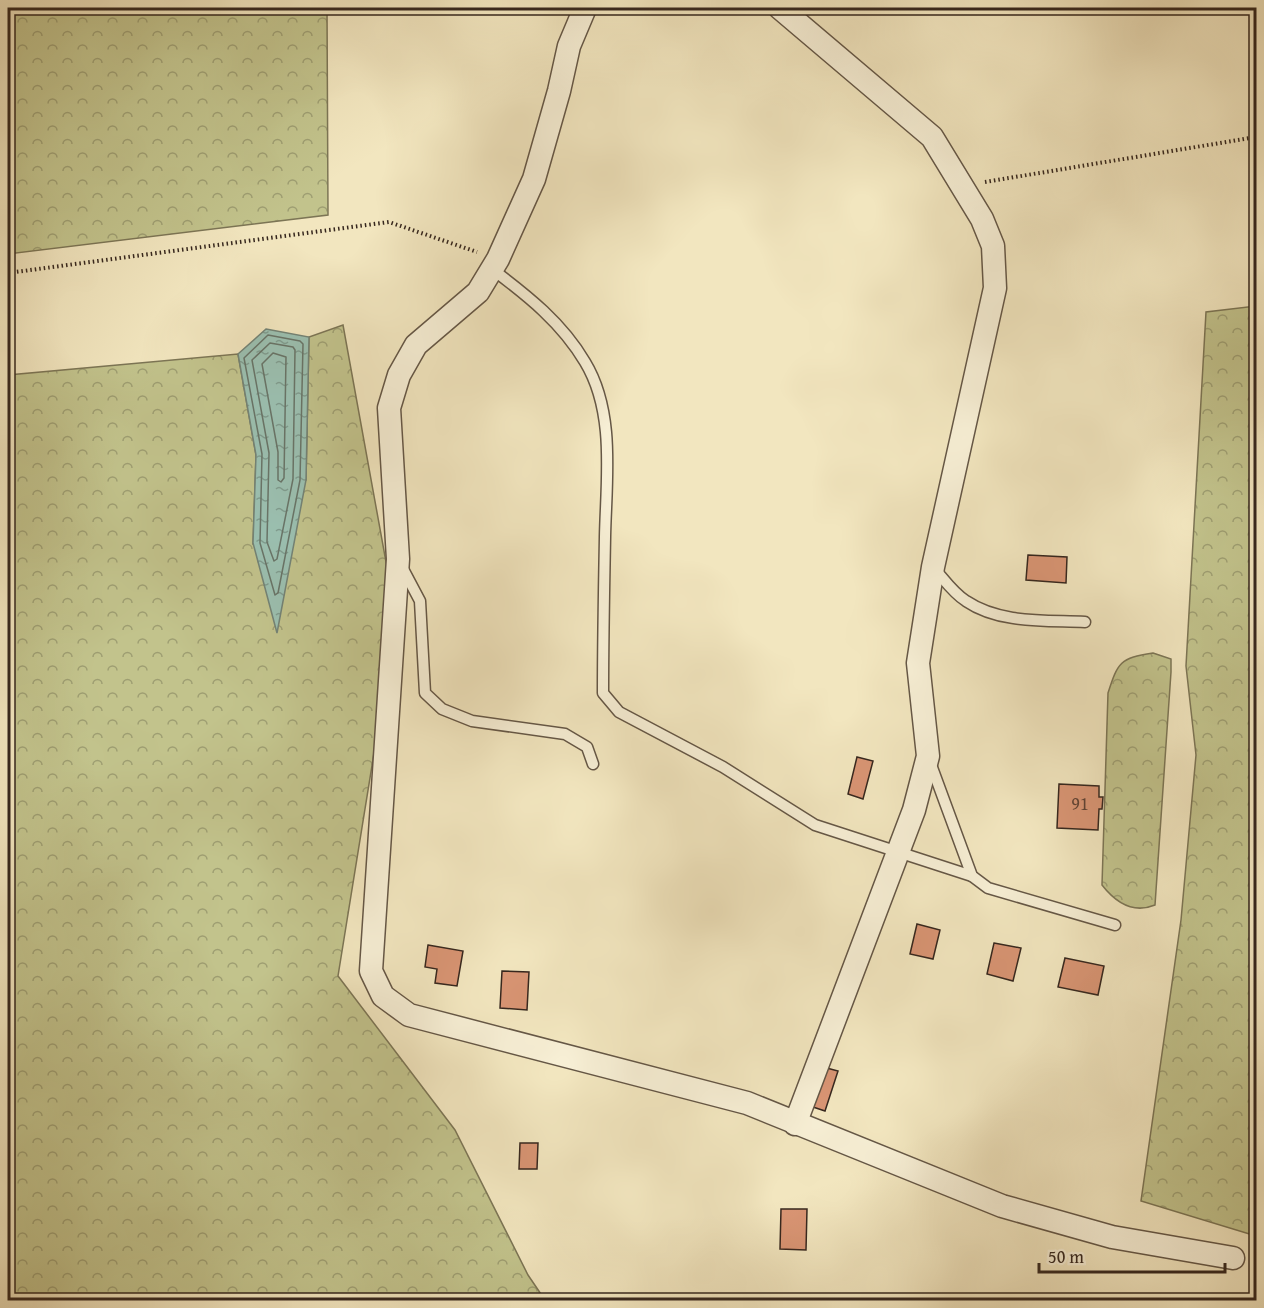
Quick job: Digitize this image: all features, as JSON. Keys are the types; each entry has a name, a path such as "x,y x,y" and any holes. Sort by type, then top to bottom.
{"street":[{"path":"585,8 569,46 534,179 495,264 478,292 416,345 399,375 390,408 398,559 371,971 383,996 409,1015 747,1102 795,1124 1002,1206 1112,1236 1233,1258"},
{"path":"780,8 932,137 982,219 993,246 995,288 933,567 918,663 928,756 914,810 795,1124"}],"lane":[{"path":"495,264 562,330 586,363 601,400 608,459 603,693 619,712 723,767 814,825 972,876 988,888 1115,925"},
{"path":"398,559 420,601 424,693 442,709 472,721 565,734 587,747 593,764"},
{"path":"933,567 964,600 987,613 1015,618 1085,622"},
{"path":"928,756 972,876"}],"path":[{"path":"961,186 1257,137"},
{"path":"8,273 389,222 495,264"}],"green space":[{"path":"8,8 327,8 328,215 8,254"},
{"path":"1256,306 1256,1236 1141,1201 1181,920 1196,755 1186,666 1206,312"},
{"path":"343,325 396,617 338,976 455,1130 528,1275 545,1300 8,1300 8,375 238,354 256,455 253,543 306,480 309,337"},
{"path":"1153,653 1171,659 1171,672 1155,905 1139,908 1119,902 1102,885 1108,693 1122,663 1133,657"}],"water":[{"path":"266,329 309,337 306,480 277,633 253,543 256,455 238,354"}],"building":[{"path":"1028,555 1067,557 1066,583 1026,580"},
{"path":"857,757 873,761 863,799 848,794"},
{"path":"1059,784 1099,786 1099,797 1103,797 1102,809 1099,809 1098,830 1057,828"},
{"path":"917,924 940,930 933,959 910,954"},
{"path":"994,943 1021,948 1013,981 987,974"},
{"path":"428,945 463,951 457,986 435,983 437,969 425,967"},
{"path":"1065,958 1104,966 1098,995 1058,987"},
{"path":"502,971 529,972 527,1010 500,1008"},
{"path":"823,1067 838,1071 825,1111 810,1106"},
{"path":"520,1143 538,1143 537,1169 519,1169"},
{"path":"781,1209 807,1209 806,1250 780,1249"}]}
